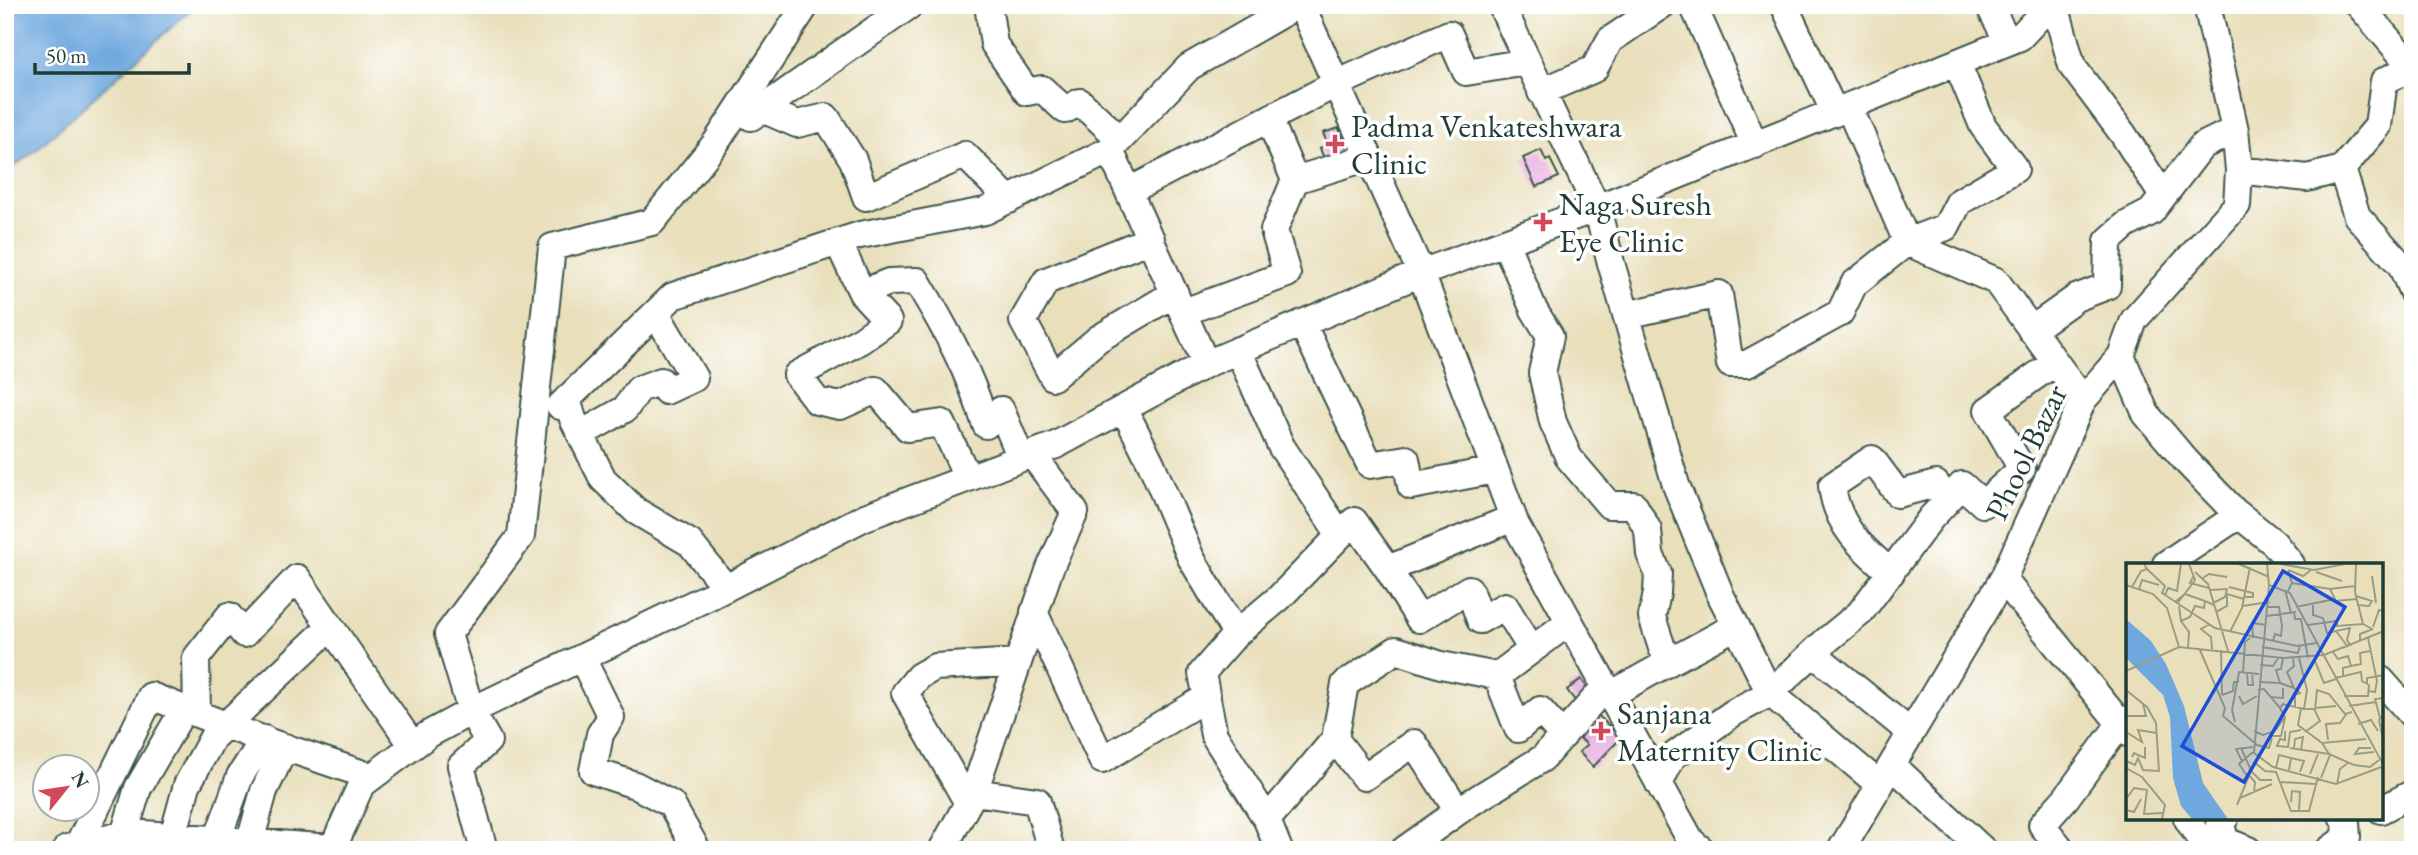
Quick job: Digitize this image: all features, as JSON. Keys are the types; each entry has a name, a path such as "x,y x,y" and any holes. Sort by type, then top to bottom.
{"street":[{"path":"484,850 461,766 488,741 471,711 448,634 521,536 552,247 652,222 715,144 806,5"},
{"path":"715,144 910,5"},
{"path":"988,5 994,44 1027,92 1042,89 1065,110 1080,102 1115,145 1129,191 1206,364"},
{"path":"726,588 690,543 636,511 603,479 564,402 673,296 860,235 985,211 1009,200 1115,145 1189,67 1299,5 1421,273 1513,518 1692,847"},
{"path":"1541,92 1594,69 1627,16 1662,5"},
{"path":"1693,5 1755,145"},
{"path":"1784,5 1842,110 1907,242 1996,281 2083,400"},
{"path":"1989,5 2008,42"},
{"path":"69,848 113,841 164,841 332,849 361,785 429,734 865,517 1056,445 1206,364 1421,273 1597,208 2020,37 2053,5 2072,66 2123,134 2163,196"},
{"name":"Phool Bazar","path":"1841,850 2003,579 2083,400 2121,356 2134,320 2237,205 2239,170 2235,131 2207,5"},
{"path":"2239,170 2307,178 2342,169 2378,126 2384,81 2412,67 2360,5"},
{"path":"1509,9 1527,62 1597,208 1676,485 1721,596 1770,693 1886,775 1983,850"},
{"path":"1129,191 1336,84 1449,34 1466,72 1527,62"},
{"path":"1626,315 1719,294 1730,364 1746,363 1840,313 1854,284 1907,242 1946,227 1959,202 2015,169 1983,126 1957,63"},
{"path":"762,109 797,124 826,117 853,160 866,197 965,155 1009,200"},
{"path":"1151,239 1046,281 1023,321 1053,377 1098,338 1179,302 1287,274 1274,230 1295,180 1269,119"},
{"path":"2031,330 2076,298 2107,286 2108,241 2126,225 2151,212 2202,146 2235,131"},
{"path":"1295,180 1369,157"},
{"path":"2342,169 2357,216 2401,265 2413,293"},
{"path":"838,242 862,293 888,321 861,341 797,375 817,401 840,405 876,390 908,428 942,423 968,478"},
{"path":"1505,242 1534,310 1550,336 1542,373 1553,422 1569,458 1609,505 1634,505 1648,530 1650,554 1658,573 1652,617 1662,649 1673,660"},
{"path":"862,293 889,282 917,281 952,339 974,385 986,425 1002,410 1027,456 1075,512 1050,568 971,797 942,850"},
{"path":"581,434 625,409 639,389 661,381 667,391 694,378 656,313"},
{"path":"1302,323 1370,465 1406,459 1411,486 1495,470"},
{"path":"1238,350 1281,446 1340,535"},
{"path":"2121,356 2146,414 2186,461 2239,515 2274,543 2289,563"},
{"path":"1659,784 1672,757 1733,713 1770,693 1860,613 1931,518 1962,485 1983,505 2022,469 1987,410 2054,363"},
{"path":"1124,408 1151,463 1191,558 1236,634"},
{"path":"1891,573 1860,546 1834,508 1832,486 1872,459 1898,494 1936,484 1948,500"},
{"path":"2169,563 2239,515"},
{"path":"1388,569 1513,518"},
{"path":"1279,850 1266,820 1214,735 1202,673 1236,634 1279,598 1354,521 1419,619 1469,589 1480,620 1505,606 1532,650"},
{"path":"113,841 138,788 190,711 195,658 229,616 244,634 297,579 413,747"},
{"path":"2003,579 2125,725 2042,825 2062,850"},
{"path":"1034,612 1102,760 1207,697"},
{"path":"1266,820 1335,740 1345,684 1396,650 1441,665 1497,676 1569,622"},
{"path":"1404,850 1458,811 1543,758 1608,691 1736,626"},
{"path":"164,841 187,785 213,737 330,627"},
{"path":"1813,653 1911,733"},
{"path":"582,657 611,717 600,734 593,771 635,785 671,804 697,850"},
{"path":"971,797 905,693 919,676 935,667 1018,662"},
{"path":"1497,676 1518,729 1540,709 1563,736"},
{"path":"2383,682 2413,716"},
{"path":"69,848 151,696 372,777"},
{"path":"1335,740 1364,777 1414,743 1458,811"},
{"path":"211,843 240,776 275,743"},
{"path":"260,845 264,791 275,743"},
{"path":"2383,809 2413,793"},
{"path":"971,797 1037,801 1051,850"},
{"path":"2190,820 2225,842"},
{"path":"2340,835 2367,820"}],"water":[{"path":"5,5 196,5 37,149 5,174"}],"building":[{"path":"1339,128 1350,158 1327,167 1320,148 1328,145 1323,133"},
{"path":"1541,150 1546,161 1550,159 1559,177 1536,187 1523,158"},
{"path":"1581,679 1593,695 1579,706 1567,690"},
{"path":"1592,709 1621,738 1593,767 1579,752 1587,745 1571,729"}],"place":[{"name":"Padma Venkateshwara Clinic","path":"1335,144"},
{"name":"Naga Suresh Eye Clinic","path":"1543,222"},
{"name":"Sanjana Maternity Clinic","path":"1601,731"}]}
